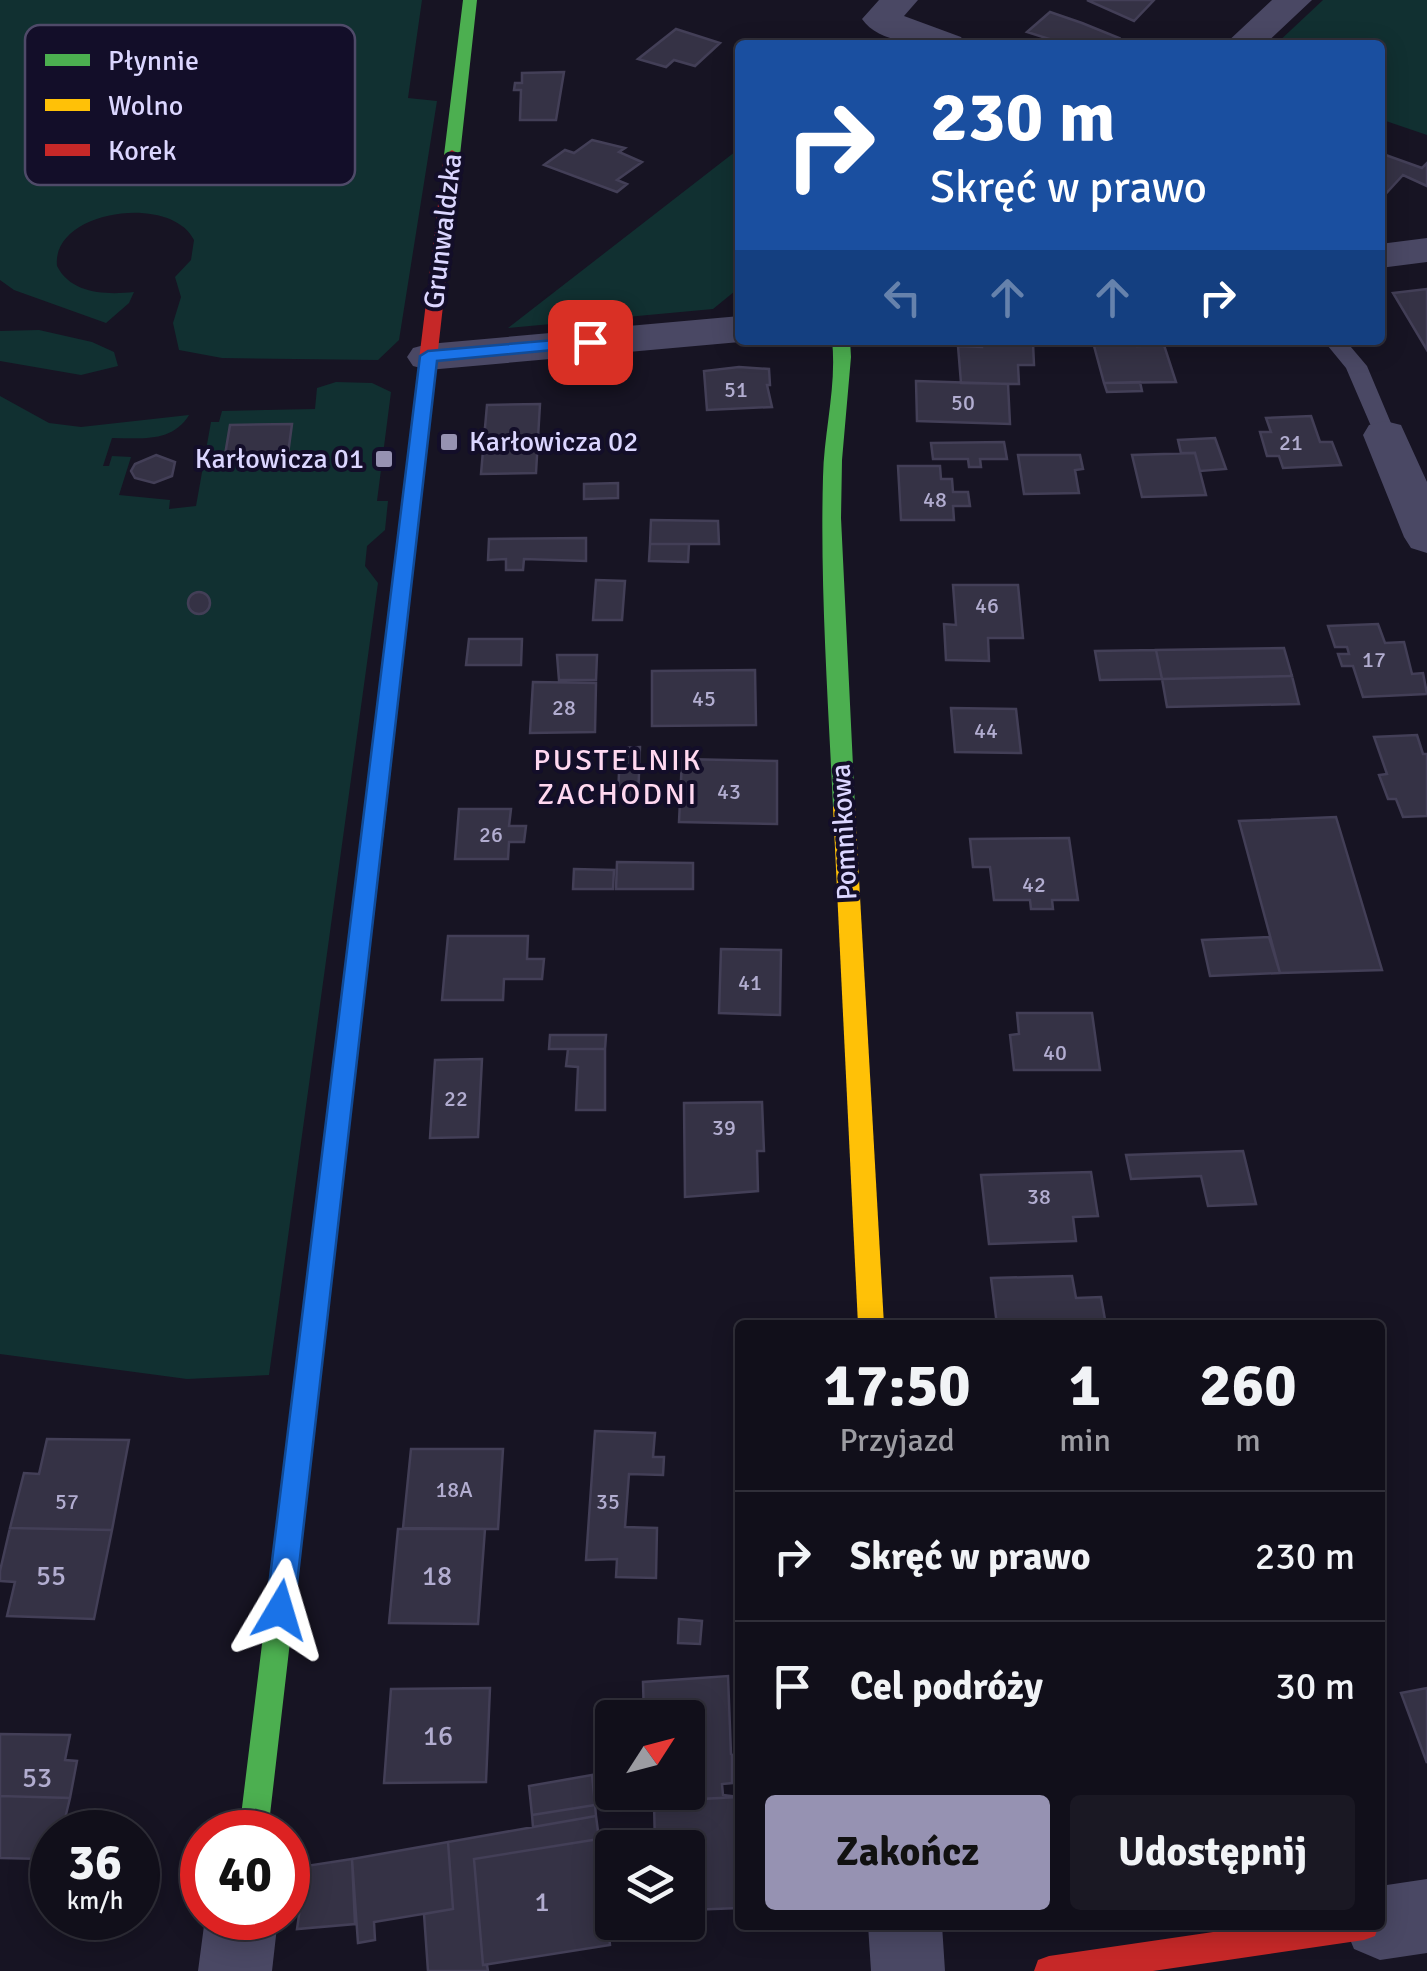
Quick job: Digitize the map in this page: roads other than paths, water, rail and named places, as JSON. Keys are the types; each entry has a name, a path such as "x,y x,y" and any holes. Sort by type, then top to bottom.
{"street":[{"name":"Grunwaldzka","path":"255,1810 470,0"},
{"path":"1248,40 1294,0"},
{"path":"890,10 940,40"},
{"path":"1385,255 1427,250"},
{"path":"428,356 735,329"},
{"name":"Pomnikowa","path":"842,345 844,358 832,454 831,570 872,1320"},
{"path":"1384,435 1427,537"},
{"path":"1385,1921 1427,1916"},
{"path":"905,1930 908,1971"},
{"path":"1049,1971 1330,1930"},
{"path":"236,1971 240,1940"}],"lane":[{"path":"1338,345 1356,366 1384,435"}],"place":[{"name":"Karłowicza 02","path":"449,442"},
{"name":"Karłowicza 01","path":"384,459"}],"district":[{"name":"PUSTELNIK ZACHODNI","path":"618,777"}]}
